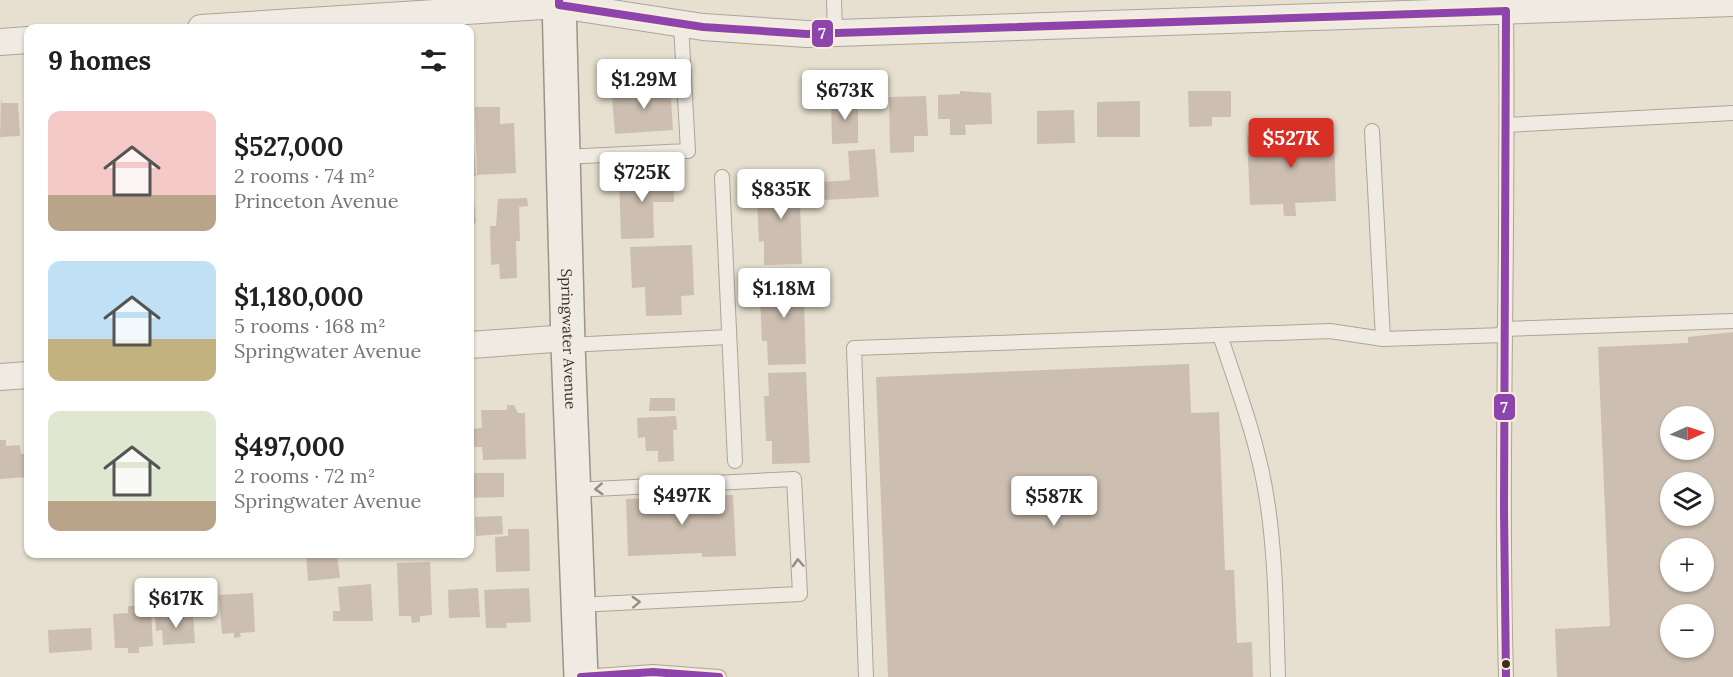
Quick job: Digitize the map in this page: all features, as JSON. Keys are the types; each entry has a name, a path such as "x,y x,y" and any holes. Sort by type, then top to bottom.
{"street":[{"path":"258,24 559,3 681,24 750,32 835,33 1366,8 1506,10 1610,4 1720,2"},
{"name":"Springwater Avenue","path":"559,3 580,677"},
{"path":"0,42 24,40"},
{"path":"474,345 568,342"},
{"path":"0,377 24,375"}],"lane":[{"path":"834,0 835,33"},
{"path":"1506,10 1503,553 1506,677"},
{"path":"563,158 688,151 681,24"},
{"path":"1507,125 1733,113"},
{"path":"1372,130 1383,339"},
{"path":"722,177 735,461"},
{"path":"866,677 854,348 1330,331 1383,339 1733,321"},
{"path":"1220,335 1248,420 1266,493 1274,564 1278,677"},
{"path":"568,342 729,338"},
{"path":"574,490 794,480 800,594 578,605"},
{"path":"580,677 653,672 719,677"}],"building":[{"path":"670,82 673,130 615,134 612,97 639,95 638,84"},
{"path":"960,91 991,93 992,124 965,125 966,135 950,135 950,119 938,119 938,95 960,94"},
{"path":"1188,91 1231,91 1231,117 1212,117 1212,126 1189,127"},
{"path":"926,96 928,136 914,136 914,152 890,153 889,97"},
{"path":"1,97 2,103 18,103 20,136 0,137"},
{"path":"831,98 858,98 858,143 832,144"},
{"path":"1140,101 1140,137 1097,137 1097,102"},
{"path":"475,107 500,107 500,124 514,123 516,173 477,175"},
{"path":"1074,110 1075,143 1037,144 1037,111"},
{"path":"1307,125 1307,135 1334,134 1336,201 1295,203 1296,216 1284,216 1283,204 1250,205 1247,135 1292,134 1292,126"},
{"path":"474,145 476,176 474,176"},
{"path":"875,149 879,197 824,200 823,182 850,180 848,151"},
{"path":"799,173 802,264 764,265 764,241 759,242 757,201 764,201 763,174"},
{"path":"673,175 674,202 653,202 654,238 621,239 619,177"},
{"path":"474,198 476,223 474,223"},
{"path":"527,198 528,206 519,207 520,241 516,241 517,278 500,279 499,264 491,265 490,226 496,226 498,199"},
{"path":"692,245 694,295 681,296 682,315 646,316 645,287 632,288 630,247"},
{"path":"803,273 806,364 768,365 767,341 762,341 760,297 767,297 766,274"},
{"path":"1733,332 1733,677 1557,677 1555,629 1610,626 1598,347 1688,343 1688,337"},
{"path":"1189,364 1191,413 1219,412 1225,570 1234,570 1237,643 1252,642 1253,677 888,677 876,377"},
{"path":"806,372 810,463 772,464 772,441 766,441 764,396 769,396 768,373"},
{"path":"650,398 675,398 675,411 649,411"},
{"path":"507,405 514,405 518,413 525,413 526,459 483,460 482,447 474,447 474,429 482,428 481,410 507,410"},
{"path":"676,416 677,430 673,430 674,461 658,462 658,451 646,451 645,437 638,438 637,418"},
{"path":"0,440 6,440 6,446 20,445 21,454 24,454 24,477 0,479"},
{"path":"474,473 504,473 504,497 474,498"},
{"path":"733,495 736,556 702,557 702,553 628,556 626,499"},
{"path":"502,516 503,534 476,536 475,517"},
{"path":"508,529 529,529 530,571 496,572 495,537 508,536"},
{"path":"306,558 338,558 340,578 308,581"},
{"path":"430,562 432,615 420,616 420,622 412,623 411,616 399,616 397,563"},
{"path":"371,584 373,621 333,621 333,611 340,611 338,587"},
{"path":"478,588 480,617 449,618 448,590"},
{"path":"529,588 531,622 506,623 507,628 486,628 484,590"},
{"path":"253,593 255,632 240,633 241,637 234,638 234,633 222,634 219,595"},
{"path":"128,606 141,606 141,612 151,611 153,646 139,647 139,653 128,653 128,648 115,648 113,614 128,613"},
{"path":"193,614 195,643 163,645 162,630 156,631 155,616"},
{"path":"91,628 92,650 49,653 48,630"}],"transit line":[{"name":"7","path":"559,0 559,5 703,27 807,34 1506,11 1504,510 1506,677"},
{"name":"7","path":"581,677 653,672 719,677"}]}
